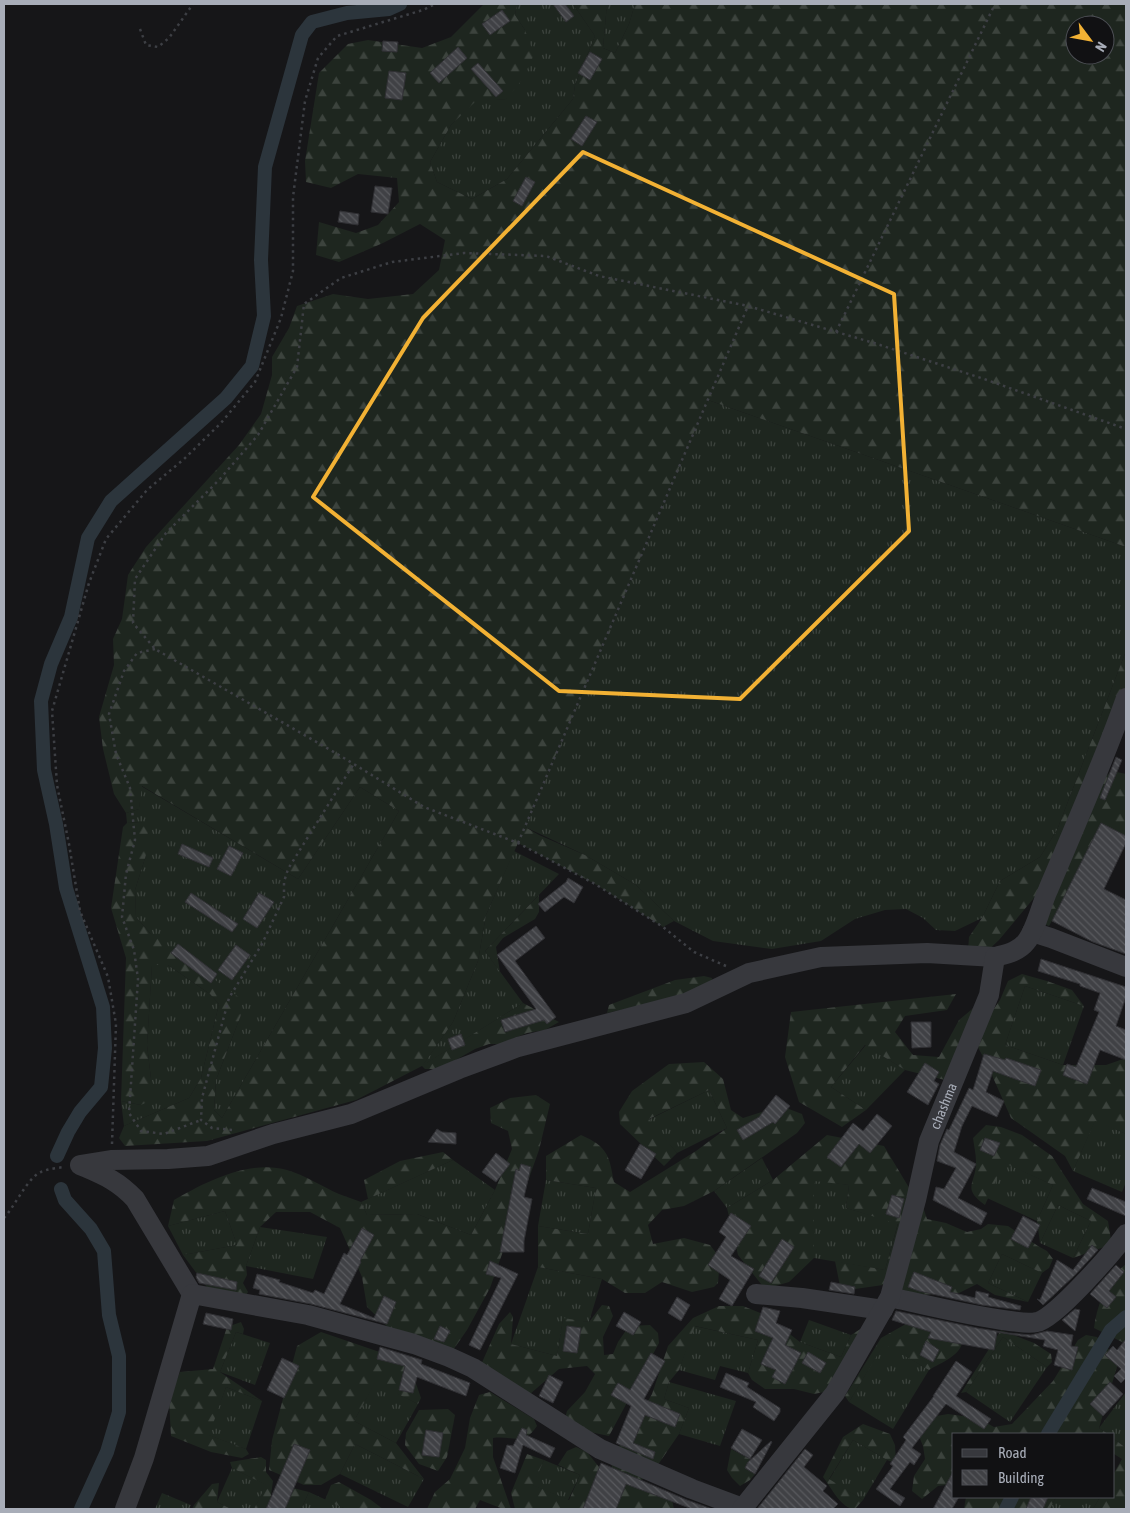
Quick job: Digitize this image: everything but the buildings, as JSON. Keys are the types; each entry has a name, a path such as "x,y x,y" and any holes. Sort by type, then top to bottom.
{"street":[{"path":"74,1166 111,1160 208,1156 273,1134 351,1114 518,1047 686,1003 749,973 821,957 927,953 995,957 1015,951 1022,946 1032,932 1047,891 1119,743 1126,698"},
{"path":"1032,932 1126,967"},
{"name":"сhashma","path":"743,1509 835,1393 887,1304 916,1200 929,1141 989,995 995,957"},
{"path":"74,1166 112,1179 123,1186 135,1199 192,1294 144,1458 125,1509"},
{"path":"756,1294 887,1304 991,1319 1037,1322 1052,1313 1092,1275 1116,1249 1126,1234"},
{"path":"192,1294 308,1315 414,1344 449,1357 473,1368 600,1449 743,1509"}],"path":[{"path":"140,29 146,46 158,47 169,38 193,4"},
{"path":"111,1160 116,1024 108,977 80,911 57,784 52,711 89,583 106,539 147,490 184,459 221,422 255,382 281,318 292,271 293,197 305,101 318,58 336,36 423,10 434,4"},
{"path":"836,332 995,4"},
{"path":"749,973 694,952 663,927 595,884 518,843 424,807 155,648 132,623 135,579 166,534 219,480 258,435 298,367 304,304 341,278 392,262 464,253 546,256 599,276 748,306 836,332 984,379 1126,429"},
{"path":"518,843 748,306"},
{"path":"155,648 137,653 124,670 109,714 116,754 130,788 135,840 126,874 122,917 134,950 138,979 129,1113 141,1132 164,1134 201,1120"},
{"path":"201,1120 202,1098 229,998 262,944 284,897 284,882 288,869 353,765"},
{"path":"201,1120 212,1128 238,1131"},
{"path":"4,1218 30,1180 40,1172 74,1166"}],"highlighted area":[{"path":"583,152 894,294 909,531 740,699 559,691 313,497 423,318"}],"green space":[{"path":"484,4 517,4 515,15 525,30 534,55 522,80 506,99 475,102 451,125 430,162 437,182 472,199 507,179 573,99 575,85 595,36 573,4 607,4 603,48 615,53 629,24 635,4 1126,4 1126,547 708,400 525,827 585,855 636,885 674,921 663,927 595,884 518,843 486,915 478,961 453,1022 423,1065 523,1003 559,1022 545,1030 527,1033 500,1044 489,1044 475,1049 436,1069 425,1069 422,1066 356,1100 207,1141 125,1146 119,1138 124,1126 189,1098 201,1078 219,1004 210,994 168,965 152,965 147,1045 151,1079 147,1102 141,1105 121,1101 126,958 111,908 123,827 127,823 141,822 148,832 146,855 135,890 136,917 150,933 240,998 241,1015 216,1080 214,1110 222,1118 399,811 360,787 298,879 142,786 139,809 126,813 114,794 103,749 99,717 114,665 113,639 122,619 128,575 146,547 239,445 261,414 272,375 272,357 289,328 297,306 333,294 368,299 413,294 439,270 445,240 420,224 339,262 316,255 319,222 356,233 378,225 399,202 397,178 358,174 331,188 306,182 305,161 319,73 348,44 368,40 422,48 451,37"},
{"path":"517,4 573,4 595,36 575,85 573,99 507,179 472,199 437,182 430,162 451,125 475,101 506,99 525,30 515,15"},
{"path":"607,4 635,4 629,24 615,53 603,48"},
{"path":"708,400 1126,547 1126,651 1057,830 1040,857 1000,881 982,918 955,931 936,930 923,918 906,909 885,910 855,919 821,941 772,949 713,941 674,921 636,885 585,855 525,827"},
{"path":"1126,651 1126,705 1049,880 999,940 983,955 968,951 969,937 982,918 1000,881 1040,857 1057,830"},
{"path":"1112,771 1126,774 1126,841 1106,826 1049,926 1042,923 1098,782"},
{"path":"141,786 298,879 360,787 399,811 222,1118 214,1110 216,1080 241,1015 150,933 136,917 135,890 146,855 141,822 127,823 126,813 139,809"},
{"path":"514,851 559,874 485,951 523,1003 422,1066 453,1022 478,961 486,915"},
{"path":"539,895 539,912 535,919 503,938 496,947 500,972 485,951"},
{"path":"152,965 168,965 210,994 219,1004 201,1078 189,1098 124,1126 121,1101 141,1105 151,1079 147,1045"},
{"path":"1022,974 1072,990 1084,1006 1025,986 1005,1045 1063,1065 1106,1065 1126,1058 1126,1134 1095,1121 1073,1171 1065,1156 1011,1118 975,1042 980,1029 1000,1000 1008,981"},
{"path":"704,976 712,978 711,984 702,992 607,1013 609,1005 675,980"},
{"path":"1025,986 1084,1006 1063,1065 1005,1045"},
{"path":"956,994 947,1010 905,1016 895,1032 913,1055 939,1057 959,1020 977,1005 949,1081 905,1070 865,1045 831,1087 866,1110 842,1127 799,1102 785,1057 791,1012"},
{"path":"866,1045 905,1070 866,1110 831,1087"},
{"path":"704,1062 723,1079 731,1110 743,1118 781,1106 802,1114 805,1123 797,1133 714,1191 684,1206 662,1210 648,1225 653,1244 684,1238 710,1245 720,1258 718,1283 714,1287 692,1292 662,1282 645,1293 625,1293 602,1279 538,1267 538,1226 588,1234 596,1188 546,1180 546,1156 581,1135 602,1148 611,1165 614,1182 630,1192 696,1151 727,1128 709,1090 649,1119 677,1153 664,1166 620,1124 619,1112 632,1091 669,1064"},
{"path":"709,1090 727,1128 677,1153 648,1120"},
{"path":"536,1095 550,1104 539,1150 490,1288 467,1330 451,1353 396,1335 367,1307 362,1277 340,1228 310,1212 276,1212 260,1227 246,1266 247,1275 243,1283 248,1292 244,1299 212,1294 183,1255 237,1245 225,1211 168,1226 174,1200 186,1193 228,1174 243,1170 273,1167 294,1172 339,1194 361,1202 367,1215 417,1214 471,1235 495,1190 512,1149 508,1131 491,1123 490,1108 510,1098"},
{"path":"1095,1120 1126,1134 1126,1182 1122,1192 1073,1171"},
{"path":"986,1125 1001,1127 1022,1135 1052,1156 1083,1204 1108,1221 1111,1240 1107,1246 1073,1258 1091,1221 1058,1205 1040,1243 1037,1221 1053,1185 1004,1163 985,1205 973,1194 971,1185 976,1162 973,1138"},
{"path":"827,1135 884,1146 914,1196 890,1284 841,1291 835,1261 885,1270 898,1224 846,1208 849,1185 814,1181 814,1258 789,1282 765,1289 738,1255 727,1208 773,1180"},
{"path":"443,1152 453,1160 368,1199 364,1180 400,1161"},
{"path":"762,1158 773,1180 727,1208 714,1191"},
{"path":"453,1160 495,1190 471,1235 417,1214 367,1215 361,1202"},
{"path":"1003,1162 1053,1185 1037,1221 987,1198"},
{"path":"546,1180 596,1188 588,1234 538,1226"},
{"path":"814,1180 849,1185 846,1208 898,1223 885,1270 814,1258"},
{"path":"920,1198 927,1219 946,1223 967,1232 981,1229 988,1224 1008,1226 1047,1251 1053,1259 1049,1268 1042,1273 1002,1254 988,1283 1028,1302 995,1295 977,1284 959,1293 894,1296"},
{"path":"1058,1205 1091,1221 1073,1258 1040,1243"},
{"path":"225,1211 237,1245 183,1255 168,1226"},
{"path":"260,1227 327,1237 313,1279 246,1266"},
{"path":"1002,1254 1042,1273 1028,1302 988,1283"},
{"path":"1126,1264 1126,1344 1094,1328 1100,1301 1108,1285"},
{"path":"538,1267 602,1279 589,1322 563,1319 557,1356 511,1344"},
{"path":"602,1305 609,1306 613,1316 603,1337 604,1355 613,1354 618,1342 629,1326 650,1325 658,1333 659,1343 609,1436 585,1431 564,1422 567,1411 585,1392 595,1374 587,1366 559,1369 530,1394 480,1367 499,1324 510,1312 513,1317 511,1344 557,1356 563,1318 589,1322"},
{"path":"719,1306 743,1306 765,1315 800,1342 841,1357 851,1335 862,1328 829,1391 814,1394 794,1389 765,1389 752,1380 748,1373 758,1340 695,1326 679,1370 669,1382 664,1399 689,1408 679,1434 651,1475 641,1480 624,1476 612,1468 610,1457 629,1434 652,1394 668,1346 693,1318"},
{"path":"920,1316 963,1341 958,1351 929,1370 884,1344 849,1402 845,1396 881,1338"},
{"path":"809,1320 851,1335 841,1357 800,1342"},
{"path":"241,1322 244,1329 243,1334 236,1332 220,1372 262,1401 226,1387 209,1435 246,1449 249,1454 242,1458 211,1452 171,1436 169,1400 180,1372 213,1369 227,1327"},
{"path":"694,1326 758,1340 748,1373 720,1366 715,1380 679,1370"},
{"path":"1001,1330 1034,1343 1051,1354 1052,1362 1047,1367 1003,1337 966,1392 961,1393"},
{"path":"236,1332 270,1343 255,1385 220,1372"},
{"path":"321,1332 406,1361 421,1398 418,1404 375,1383 354,1421 396,1443 424,1479 355,1444 340,1474 321,1485 304,1485 269,1470 272,1440 297,1346"},
{"path":"1086,1335 1097,1337 1119,1360 1099,1428 1106,1433 952,1433 952,1484 938,1486 922,1499 912,1491 914,1476 925,1459 923,1446 916,1429 925,1418 948,1414 978,1418 994,1427 1012,1424 1053,1381 1078,1340"},
{"path":"1003,1337 1047,1367 1010,1422 966,1392"},
{"path":"884,1343 929,1370 893,1429 849,1402"},
{"path":"375,1382 418,1404 396,1443 354,1421"},
{"path":"669,1382 736,1401 720,1446 679,1434 689,1408 664,1399"},
{"path":"226,1387 262,1401 246,1449 208,1435"},
{"path":"490,1392 534,1419 537,1426 527,1436 522,1438 493,1438 493,1457 511,1509 503,1509 480,1500 475,1509 427,1509 435,1492 450,1479 465,1448 470,1418 479,1395"},
{"path":"1126,1392 1126,1448 1115,1440 1115,1433 1106,1433 1099,1428"},
{"path":"448,1409 455,1415 447,1457 438,1471 419,1464 405,1445 406,1433 419,1410"},
{"path":"863,1424 890,1434 895,1445 896,1462 887,1460 853,1440 829,1479 863,1500 855,1509 841,1502 823,1477 843,1437"},
{"path":"853,1440 887,1460 863,1500 829,1480"},
{"path":"1115,1440 1126,1448 1126,1509 1093,1509 1099,1498 1115,1498 1115,1471 1122,1459 1115,1455"},
{"path":"355,1444 424,1479 408,1507 340,1474"},
{"path":"576,1447 587,1452 603,1472 588,1509 515,1509 511,1493 527,1454 544,1460 533,1485 569,1500 580,1475 558,1465 567,1451"},
{"path":"731,1449 750,1459 745,1468 755,1474 750,1480 740,1486 727,1470"},
{"path":"261,1457 266,1460 266,1472 273,1481 269,1509 254,1509 266,1485 232,1468 230,1462"},
{"path":"544,1460 580,1475 568,1500 532,1485"},
{"path":"232,1468 267,1485 254,1509 231,1509 217,1502"},
{"path":"339,1482 383,1509 346,1509 325,1500 331,1485"},
{"path":"624,1482 671,1495 674,1509 614,1509"},
{"path":"219,1483 217,1502 231,1509 192,1509 212,1484"},
{"path":"289,1487 309,1492 301,1509 275,1509 275,1504"},
{"path":"309,1492 346,1509 301,1509"},
{"path":"162,1493 191,1505 189,1509 155,1509"},
{"path":"966,1498 1056,1498 1050,1509 964,1509"},
{"path":"1056,1498 1099,1498 1093,1509 1050,1509"}],"waterway":[{"path":"57,1156 80,1112 101,1087 105,1048 103,1007 66,888 56,824 44,770 41,701 51,664 71,617 88,538 111,501 226,398 252,366 264,316 261,260 265,167 302,35 312,22 347,13 389,9 400,4"},
{"path":"61,1189 65,1200 91,1229 104,1251 109,1315 119,1356 119,1412 107,1452 81,1509"},
{"path":"1049,1433 1111,1330 1126,1317"},
{"path":"1006,1509 1012,1498"}]}
